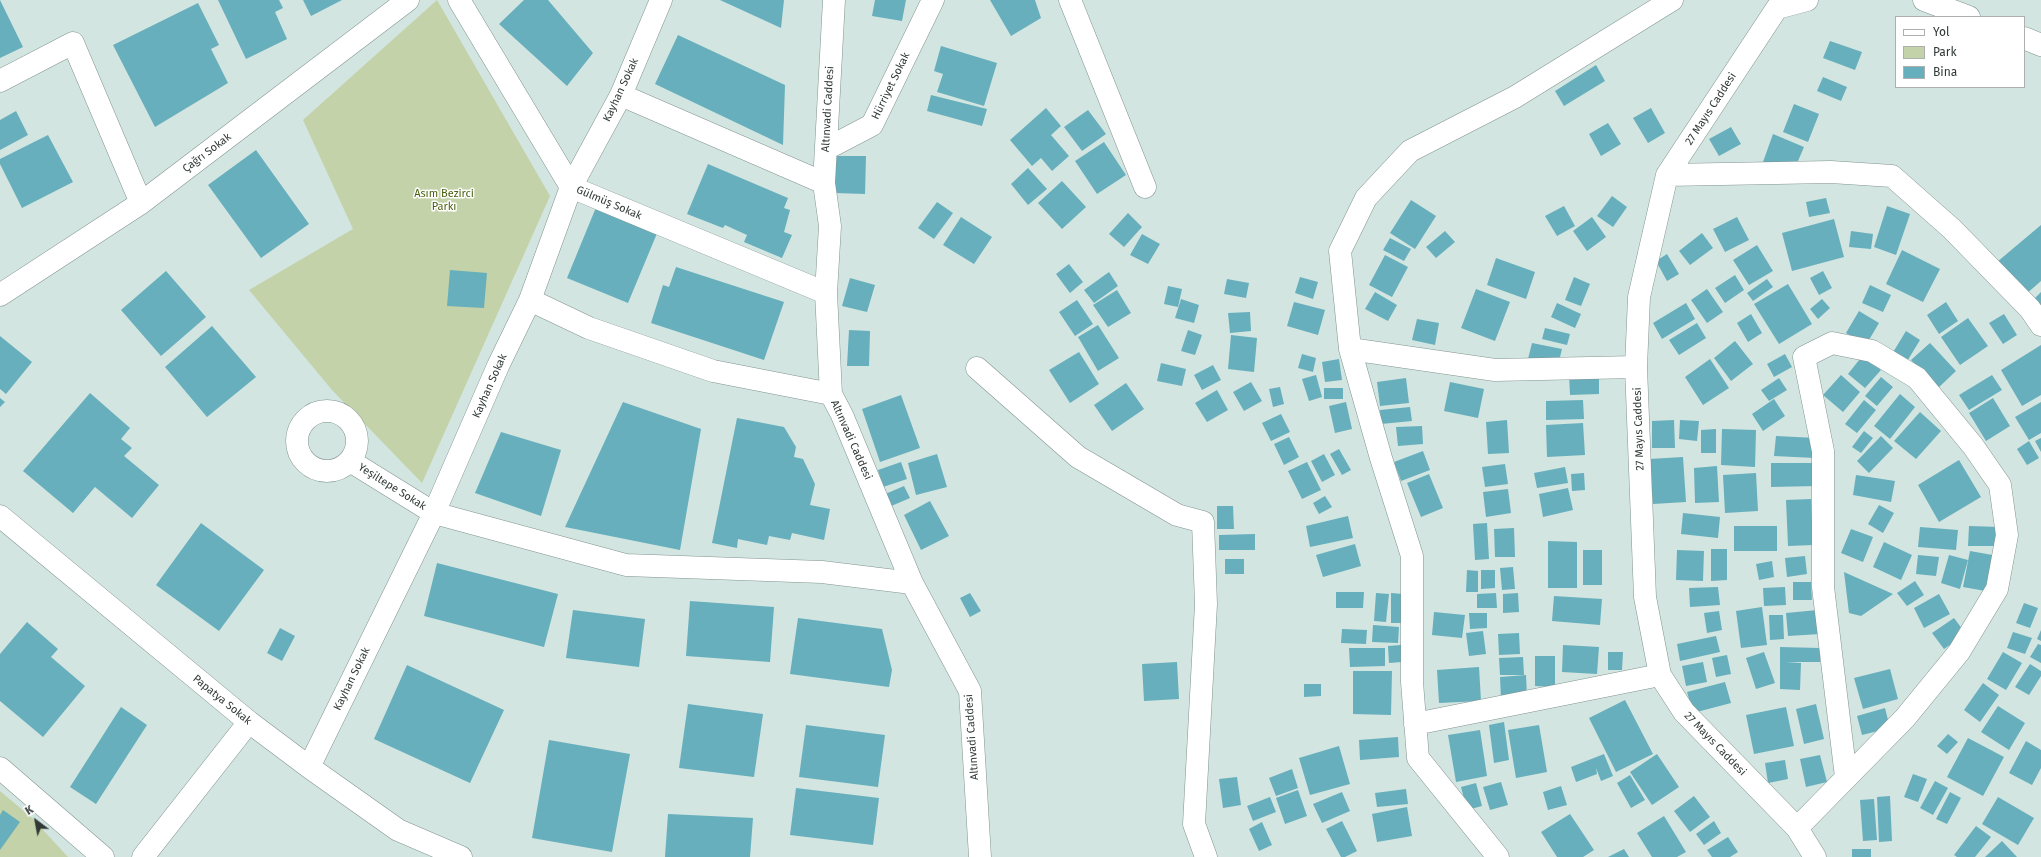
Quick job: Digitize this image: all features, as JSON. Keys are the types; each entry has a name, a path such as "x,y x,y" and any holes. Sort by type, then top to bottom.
{"street":[{"name":"Çağrı Sokak","path":"0,296 141,203 408,0"},
{"name":"Gülmüş Sokak","path":"459,0 572,187 826,293"},
{"name":"Altınvadi Caddesi","path":"834,0 824,183 830,226 826,293 831,394 842,415 912,582 970,690 980,857"},
{"name":"Hürriyet Sokak","path":"826,149 872,125 932,0"},
{"path":"1070,0 1145,187"},
{"path":"1498,857 1418,758 1414,724 1412,682 1412,556 1381,458 1350,349 1340,251 1366,198 1410,151 1515,97 1672,0"},
{"name":"27 Mayıs Caddesi","path":"1807,0 1778,8 1667,175 1639,297 1636,367 1645,597 1660,675 1684,712 1797,828 1815,857"},
{"path":"1924,0 1966,16"},
{"name":"Kayhan Sokak","path":"309,767 434,513 498,366 530,300 572,187 621,95 655,2"},
{"path":"2025,38 2041,45"},
{"path":"0,81 73,43 141,203"},
{"path":"621,95 824,183"},
{"path":"1667,175 1831,172 1892,176 1952,229 2030,309 2041,325"},
{"path":"530,300 589,328 713,371 831,394"},
{"path":"1797,828 1905,718 1959,652 1997,589 2007,535 2000,485 1973,446 1917,378 1872,351 1832,343 1804,357 1823,451 1823,587 1846,777"},
{"path":"1350,349 1495,370 1636,367"},
{"path":"977,368 1078,457 1177,515 1203,522 1206,604 1194,824 1206,857"},
{"name":"Yeşiltepe Sokak","path":"350,461 434,513 626,565 822,572 912,582"},
{"name":"Papatya Sokak","path":"0,516 249,722 309,767 398,830 461,857"},
{"path":"1414,724 1660,675"},
{"path":"143,857 249,722"},
{"path":"0,768 103,857"}],"green space":[{"name":"Asım Bezirci Parkı","path":"437,0 550,196 422,483 332,390 249,290 353,229 303,120"},
{"path":"0,791 32,818 68,857 0,857"}],"building":[{"path":"0,0 23,47 0,58"},
{"path":"218,0 279,0 283,8 275,12 287,39 246,59"},
{"path":"303,0 342,0 311,16"},
{"path":"524,0 548,0 593,53 567,86 499,24"},
{"path":"720,0 784,0 781,28"},
{"path":"875,0 906,0 902,21 872,16"},
{"path":"990,0 1035,0 1041,18 1011,36"},
{"path":"198,3 219,45 211,49 228,83 155,127 113,45"},
{"path":"678,35 785,85 783,145 655,84"},
{"path":"1830,41 1862,52 1855,70 1823,58"},
{"path":"941,46 997,63 984,106 937,92 943,74 934,71"},
{"path":"1596,65 1605,81 1564,106 1555,91"},
{"path":"1823,77 1847,87 1841,101 1817,91"},
{"path":"931,95 987,109 982,126 927,111"},
{"path":"1794,104 1819,114 1808,142 1783,132"},
{"path":"1046,108 1061,126 1051,135 1069,156 1052,171 1041,158 1032,166 1010,140"},
{"path":"1651,108 1665,133 1648,143 1633,118"},
{"path":"1088,110 1106,134 1082,151 1064,127"},
{"path":"16,111 28,135 0,150 0,120"},
{"path":"1608,123 1621,144 1601,156 1589,134"},
{"path":"1731,127 1741,144 1719,156 1709,139"},
{"path":"1773,134 1804,147 1795,168 1763,162"},
{"path":"48,135 73,182 22,208 0,164 0,159"},
{"path":"1104,142 1126,175 1097,194 1075,161"},
{"path":"256,150 309,224 261,258 208,185"},
{"path":"835,156 866,156 865,194 834,193"},
{"path":"708,164 788,198 784,208 790,210 784,232 792,235 782,258 744,242 747,235 725,225 723,228 687,214"},
{"path":"1028,168 1047,189 1028,205 1011,184"},
{"path":"1062,181 1086,207 1062,229 1038,203"},
{"path":"1612,196 1627,207 1613,227 1597,216"},
{"path":"1826,198 1830,213 1809,217 1806,202"},
{"path":"1411,200 1436,216 1415,249 1390,233"},
{"path":"937,202 953,213 934,239 918,228"},
{"path":"597,205 658,231 628,303 567,278"},
{"path":"1564,206 1575,226 1557,236 1545,216"},
{"path":"1887,206 1910,214 1896,255 1874,247"},
{"path":"1128,213 1142,227 1124,247 1109,234"},
{"path":"961,217 992,237 974,264 943,245"},
{"path":"1592,217 1606,237 1587,251 1573,231"},
{"path":"1737,217 1749,240 1725,252 1713,229"},
{"path":"1834,219 1844,257 1792,271 1782,233"},
{"path":"2041,225 2041,281 2025,295 1997,262"},
{"path":"1445,231 1455,242 1436,258 1426,247"},
{"path":"1851,231 1873,234 1871,249 1849,247"},
{"path":"1702,233 1713,248 1690,265 1679,251"},
{"path":"1142,234 1160,244 1148,264 1130,255"},
{"path":"1390,238 1411,249 1404,261 1383,250"},
{"path":"1757,245 1773,271 1749,285 1733,260"},
{"path":"1902,250 1940,269 1923,302 1886,284"},
{"path":"1667,254 1679,274 1667,281 1656,261"},
{"path":"1385,255 1408,267 1392,297 1369,285"},
{"path":"1496,258 1535,272 1526,299 1487,285"},
{"path":"1069,264 1083,282 1070,293 1056,274"},
{"path":"676,267 784,302 764,360 651,323 663,285 669,287"},
{"path":"450,270 487,273 484,308 447,306"},
{"path":"166,271 206,317 161,356 121,310"},
{"path":"1823,271 1832,288 1819,295 1810,278"},
{"path":"1109,272 1118,286 1094,303 1084,290"},
{"path":"1735,275 1744,290 1725,303 1715,288"},
{"path":"1300,277 1318,282 1313,299 1295,293"},
{"path":"1574,277 1590,284 1581,306 1565,300"},
{"path":"850,278 875,285 867,312 842,306"},
{"path":"1227,279 1249,283 1246,298 1224,294"},
{"path":"1767,279 1773,287 1753,301 1747,293"},
{"path":"1788,284 1812,324 1779,344 1754,304"},
{"path":"1870,285 1891,295 1883,312 1862,303"},
{"path":"1168,286 1182,289 1178,307 1164,304"},
{"path":"1476,289 1510,302 1495,341 1461,328"},
{"path":"1707,289 1723,312 1707,323 1691,300"},
{"path":"1117,290 1131,313 1108,327 1093,305"},
{"path":"1375,292 1397,305 1388,321 1365,309"},
{"path":"2041,292 2041,313 2031,302"},
{"path":"1181,299 1199,305 1194,323 1175,318"},
{"path":"1822,299 1830,308 1818,319 1810,309"},
{"path":"1077,300 1093,324 1075,336 1059,312"},
{"path":"1294,302 1325,310 1318,335 1287,326"},
{"path":"1946,302 1958,321 1939,334 1927,315"},
{"path":"1557,303 1581,314 1575,328 1551,317"},
{"path":"1686,303 1695,319 1662,339 1653,323"},
{"path":"1859,311 1879,323 1866,345 1846,333"},
{"path":"1250,312 1251,331 1230,333 1228,313"},
{"path":"1751,314 1762,333 1748,342 1737,323"},
{"path":"2004,314 2017,335 2003,344 1989,323"},
{"path":"1968,318 1988,346 1960,365 1941,337"},
{"path":"1417,319 1439,323 1435,345 1412,340"},
{"path":"1697,323 1706,338 1679,355 1669,340"},
{"path":"1098,325 1119,358 1098,371 1078,337"},
{"path":"212,326 256,377 207,417 165,367"},
{"path":"1545,328 1570,334 1567,345 1542,339"},
{"path":"849,330 870,331 869,366 847,366"},
{"path":"1188,330 1202,335 1195,355 1181,351"},
{"path":"1906,331 1920,340 1906,363 1892,354"},
{"path":"1231,335 1257,338 1254,372 1228,369"},
{"path":"0,336 32,362 6,394 0,389"},
{"path":"1735,341 1753,364 1731,381 1714,358"},
{"path":"1532,343 1562,349 1558,365 1528,359"},
{"path":"1930,343 1956,371 1937,389 1911,360"},
{"path":"2041,345 2041,395 2022,406 2001,370"},
{"path":"1079,352 1099,384 1070,403 1049,370"},
{"path":"1302,354 1316,358 1313,372 1298,368"},
{"path":"1785,354 1792,367 1774,377 1767,364"},
{"path":"1863,355 1881,370 1865,388 1848,374"},
{"path":"1339,359 1342,380 1325,382 1322,362"},
{"path":"1710,359 1729,388 1703,405 1685,377"},
{"path":"1161,363 1186,369 1182,386 1157,381"},
{"path":"1213,365 1221,380 1202,390 1194,375"},
{"path":"1316,375 1322,397 1309,401 1302,379"},
{"path":"1569,375 1599,375 1599,394 1570,395"},
{"path":"1841,375 1860,392 1843,412 1823,395"},
{"path":"1992,375 2002,390 1969,410 1959,395"},
{"path":"1881,377 1893,387 1877,406 1865,396"},
{"path":"1406,378 1409,403 1380,406 1377,382"},
{"path":"1779,378 1787,390 1769,401 1761,390"},
{"path":"1251,382 1262,401 1244,411 1233,392"},
{"path":"1450,382 1484,389 1478,418 1444,411"},
{"path":"1126,383 1144,409 1112,431 1094,405"},
{"path":"1280,387 1284,404 1273,407 1269,389"},
{"path":"1324,388 1343,388 1343,399 1324,399"},
{"path":"1217,390 1228,410 1207,422 1195,403"},
{"path":"90,393 130,428 121,439 132,448 124,456 159,485 132,518 95,487 73,513 23,471"},
{"path":"1900,394 1915,407 1890,439 1874,426"},
{"path":"901,395 920,448 880,462 862,409"},
{"path":"0,398 5,402 0,407"},
{"path":"1993,398 2010,426 1986,441 1969,413"},
{"path":"1774,399 1785,416 1763,431 1752,414"},
{"path":"1583,400 1584,419 1546,420 1546,401"},
{"path":"1864,400 1876,410 1857,433 1845,424"},
{"path":"623,402 701,429 680,550 565,527"},
{"path":"1346,402 1352,429 1335,433 1329,406"},
{"path":"2041,402 2041,433 2029,440 2015,417"},
{"path":"1410,407 1412,421 1381,424 1380,410"},
{"path":"1920,412 1941,431 1916,459 1894,441"},
{"path":"1281,414 1290,432 1271,441 1262,423"},
{"path":"737,418 784,427 796,447 794,457 803,459 815,484 810,505 830,509 824,540 792,533 790,540 769,536 767,545 738,539 737,548 712,543"},
{"path":"1507,420 1509,453 1488,454 1486,422"},
{"path":"1674,420 1675,448 1652,448 1652,421"},
{"path":"1680,420 1699,421 1697,441 1679,439"},
{"path":"1583,423 1585,455 1547,457 1546,425"},
{"path":"1422,426 1423,444 1398,446 1396,427"},
{"path":"1716,429 1716,453 1701,453 1701,430"},
{"path":"1722,429 1756,430 1755,467 1721,465"},
{"path":"1864,431 1873,438 1861,453 1852,447"},
{"path":"501,432 561,450 541,516 475,493"},
{"path":"1776,436 1816,438 1815,458 1774,456"},
{"path":"1881,436 1893,448 1869,473 1857,461"},
{"path":"1289,437 1299,457 1284,465 1274,444"},
{"path":"2041,438 2041,452 2035,441"},
{"path":"2029,441 2039,458 2027,465 2017,449"},
{"path":"1339,449 1351,470 1342,475 1330,454"},
{"path":"1423,451 1430,470 1401,481 1394,462"},
{"path":"937,454 947,487 916,495 908,463"},
{"path":"1324,454 1335,475 1322,482 1311,461"},
{"path":"1683,457 1686,502 1653,504 1649,459"},
{"path":"1959,460 1981,497 1939,522 1918,485"},
{"path":"901,462 907,479 883,487 878,470"},
{"path":"1307,462 1321,490 1302,499 1288,471"},
{"path":"1771,463 1819,463 1818,486 1771,487"},
{"path":"1505,464 1508,484 1485,487 1482,467"},
{"path":"1717,466 1719,502 1695,503 1694,468"},
{"path":"1565,467 1568,483 1537,488 1534,473"},
{"path":"1584,473 1585,490 1572,491 1571,474"},
{"path":"1756,473 1758,511 1725,513 1723,475"},
{"path":"1429,474 1443,508 1421,517 1407,483"},
{"path":"1856,475 1895,481 1891,502 1853,495"},
{"path":"904,486 910,498 889,507 883,495"},
{"path":"1568,488 1573,510 1543,517 1539,494"},
{"path":"1508,489 1511,513 1486,517 1483,492"},
{"path":"1325,496 1332,507 1319,514 1313,503"},
{"path":"1811,499 1813,545 1788,546 1786,500"},
{"path":"930,501 949,536 921,550 904,515"},
{"path":"1879,505 1894,513 1883,533 1868,524"},
{"path":"1217,506 1233,506 1234,529 1217,529"},
{"path":"1683,513 1720,517 1718,538 1681,534"},
{"path":"1348,516 1353,538 1310,547 1306,526"},
{"path":"201,523 264,570 219,631 156,585"},
{"path":"1487,523 1489,559 1475,560 1473,524"},
{"path":"1734,526 1777,526 1777,551 1734,551"},
{"path":"1969,526 2000,527 1999,546 1968,546"},
{"path":"1920,527 1958,530 1956,550 1918,547"},
{"path":"1514,528 1515,557 1495,557 1494,529"},
{"path":"1851,529 1873,537 1863,562 1841,553"},
{"path":"1255,534 1255,550 1219,550 1219,535"},
{"path":"1548,541 1577,542 1577,588 1548,588"},
{"path":"1884,542 1912,555 1901,580 1873,567"},
{"path":"1355,544 1361,566 1323,577 1316,555"},
{"path":"1711,549 1727,549 1727,580 1711,581"},
{"path":"1583,550 1602,550 1602,585 1583,585"},
{"path":"1677,550 1704,551 1703,581 1676,580"},
{"path":"1970,551 1998,556 1991,592 1963,587"},
{"path":"1918,555 1939,557 1936,576 1916,574"},
{"path":"1949,555 1968,560 1960,589 1941,583"},
{"path":"1805,556 1807,574 1787,577 1785,558"},
{"path":"1225,559 1244,559 1244,574 1225,574"},
{"path":"1772,561 1774,577 1759,580 1756,564"},
{"path":"437,563 558,594 544,647 424,616"},
{"path":"1513,567 1515,589 1502,590 1500,568"},
{"path":"1467,570 1478,571 1478,592 1466,592"},
{"path":"1481,570 1495,570 1495,588 1481,589"},
{"path":"1844,572 1893,594 1861,616 1849,613"},
{"path":"1915,581 1924,595 1907,606 1897,593"},
{"path":"1793,582 1811,582 1812,600 1793,600"},
{"path":"1718,587 1720,605 1690,607 1689,588"},
{"path":"1785,587 1786,605 1764,606 1763,588"},
{"path":"1336,592 1364,592 1363,608 1336,608"},
{"path":"970,593 981,611 970,617 960,598"},
{"path":"1376,593 1389,594 1386,622 1374,621"},
{"path":"1391,593 1403,594 1403,623 1391,623"},
{"path":"1496,593 1497,608 1477,608 1477,594"},
{"path":"1518,593 1519,612 1503,613 1503,594"},
{"path":"1939,594 1950,614 1924,628 1914,608"},
{"path":"1554,596 1602,599 1600,625 1552,621"},
{"path":"690,601 774,607 770,662 686,656"},
{"path":"2024,603 2038,608 2030,628 2016,623"},
{"path":"1762,607 1767,645 1741,648 1736,611"},
{"path":"573,610 645,619 639,667 566,658"},
{"path":"1818,610 1820,634 1788,636 1786,613"},
{"path":"1719,611 1722,630 1707,633 1704,613"},
{"path":"1434,612 1465,615 1462,638 1432,635"},
{"path":"1469,613 1487,613 1487,628 1470,629"},
{"path":"1769,615 1783,615 1784,639 1770,640"},
{"path":"798,618 882,629 892,670 889,687 790,674"},
{"path":"1954,618 1966,634 1944,649 1932,633"},
{"path":"27,622 58,649 51,657 85,686 43,737 0,701 0,654"},
{"path":"1373,625 1399,627 1398,643 1372,642"},
{"path":"280,628 295,636 282,661 267,653"},
{"path":"1342,629 1367,630 1366,644 1341,643"},
{"path":"2041,630 2041,641 2037,639"},
{"path":"1483,631 1486,654 1469,656 1466,633"},
{"path":"2013,632 2032,638 2025,654 2007,648"},
{"path":"1519,633 1520,654 1499,655 1498,634"},
{"path":"1716,636 1720,652 1680,661 1677,644"},
{"path":"2038,644 2041,645 2041,663 2030,657"},
{"path":"1401,645 1402,662 1389,663 1388,646"},
{"path":"1563,645 1599,647 1597,674 1562,672"},
{"path":"1780,647 1820,648 1820,662 1786,662 1801,663 1800,690 1780,689"},
{"path":"1349,648 1385,648 1385,666 1350,667"},
{"path":"1608,652 1623,652 1622,670 1608,670"},
{"path":"1764,652 1775,683 1756,689 1746,658"},
{"path":"2003,652 2022,663 2006,690 1987,679"},
{"path":"1727,655 1731,674 1716,677 1712,658"},
{"path":"1535,656 1555,656 1555,687 1535,686"},
{"path":"1523,657 1524,675 1500,675 1499,658"},
{"path":"1177,662 1179,699 1144,701 1142,664"},
{"path":"1703,662 1707,682 1686,686 1682,666"},
{"path":"2030,664 2041,671 2041,676 2029,695 2015,687"},
{"path":"407,665 504,710 470,783 374,739"},
{"path":"1479,667 1481,701 1439,703 1437,670"},
{"path":"1890,669 1898,699 1863,709 1854,678"},
{"path":"1353,671 1392,671 1391,715 1353,714"},
{"path":"1526,675 1527,697 1501,699 1500,677"},
{"path":"1725,682 1731,703 1693,713 1687,692"},
{"path":"1983,683 1999,695 1980,722 1964,710"},
{"path":"1304,684 1321,684 1321,696 1304,697"},
{"path":"1625,700 1653,754 1616,772 1589,718"},
{"path":"688,704 763,714 754,777 679,768"},
{"path":"1816,704 1824,739 1804,744 1796,709"},
{"path":"1998,706 2025,723 2009,750 1981,732"},
{"path":"121,707 147,725 96,804 70,787"},
{"path":"1786,707 1794,746 1754,754 1746,715"},
{"path":"1885,708 1890,728 1862,735 1857,716"},
{"path":"1504,722 1509,760 1494,763 1489,725"},
{"path":"806,725 885,735 878,787 799,777"},
{"path":"1539,725 1547,772 1516,778 1508,730"},
{"path":"1480,730 1487,776 1456,782 1448,735"},
{"path":"1948,734 1958,742 1947,754 1937,746"},
{"path":"1398,737 1399,757 1360,760 1359,740"},
{"path":"1968,738 2004,757 1983,796 1947,777"},
{"path":"549,740 630,754 612,852 532,838"},
{"path":"2026,741 2041,750 2041,768 2032,785 2009,773"},
{"path":"1339,746 1350,784 1310,795 1299,758"},
{"path":"1604,754 1613,776 1601,781 1596,768 1597,774 1576,782 1571,767"},
{"path":"1657,754 1679,787 1652,805 1630,772"},
{"path":"1820,755 1827,782 1806,787 1800,759"},
{"path":"1785,760 1788,779 1768,783 1765,763"},
{"path":"1292,769 1298,788 1276,796 1269,778"},
{"path":"1913,774 1927,779 1918,802 1904,797"},
{"path":"1630,775 1645,800 1631,808 1617,783"},
{"path":"1237,777 1241,805 1223,808 1219,779"},
{"path":"1935,781 1948,788 1933,815 1920,808"},
{"path":"1501,782 1508,805 1490,810 1483,787"},
{"path":"1476,783 1482,806 1467,810 1461,787"},
{"path":"1561,786 1567,805 1548,810 1543,792"},
{"path":"796,788 879,798 873,845 790,835"},
{"path":"1406,789 1408,804 1377,807 1375,793"},
{"path":"1298,790 1307,816 1285,824 1276,798"},
{"path":"1342,792 1350,811 1322,823 1313,804"},
{"path":"1950,792 1961,798 1947,824 1936,819"},
{"path":"1694,796 1710,817 1690,832 1674,811"},
{"path":"1890,796 1892,841 1879,842 1877,797"},
{"path":"1270,797 1276,812 1253,821 1247,806"},
{"path":"1998,797 2034,818 2018,845 1982,824"},
{"path":"1874,799 1877,840 1863,841 1860,800"},
{"path":"1407,807 1412,836 1377,842 1372,814"},
{"path":"3,810 20,822 0,850 0,815"},
{"path":"668,814 753,818 750,857 665,857"},
{"path":"1570,814 1594,850 1583,857 1557,857 1541,832"},
{"path":"1664,816 1686,852 1677,857 1652,857 1637,833"},
{"path":"1342,821 1357,851 1345,857 1341,857 1326,829"},
{"path":"1714,821 1721,833 1704,845 1696,834"},
{"path":"1262,822 1272,845 1259,851 1249,829"},
{"path":"1976,826 1991,837 1975,857 1957,857 1954,855"},
{"path":"1728,837 1738,852 1730,857 1712,857 1707,850"},
{"path":"2002,841 2017,857 1985,857"},
{"path":"1624,849 1629,857 1608,857"},
{"path":"1852,849 1871,849 1871,857 1852,857"}]}
